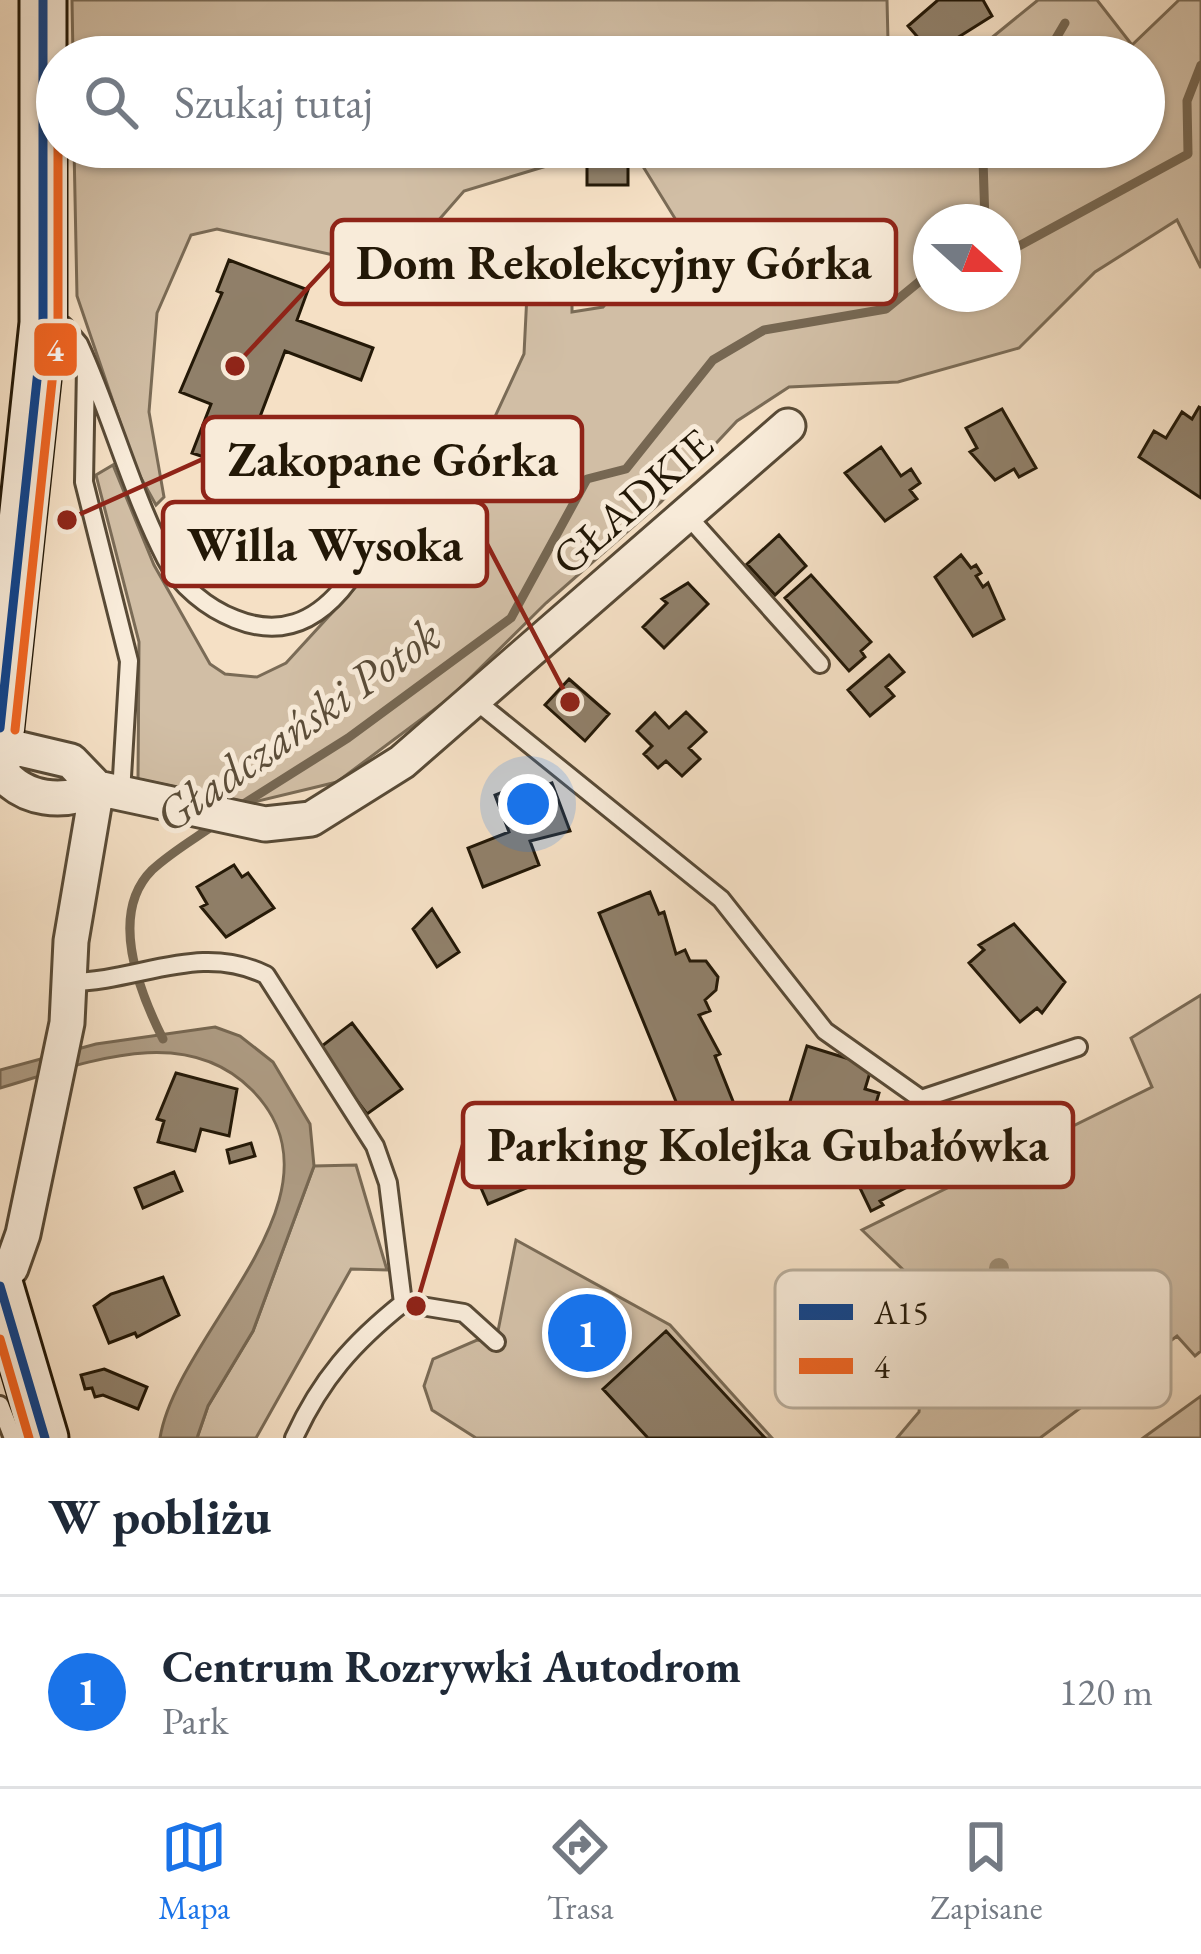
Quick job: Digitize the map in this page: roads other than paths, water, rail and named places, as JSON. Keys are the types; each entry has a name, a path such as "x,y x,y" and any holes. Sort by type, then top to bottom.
{"street":[{"path":"43,0 43,36"},
{"path":"0,728 43,322 43,168"},
{"name":"GŁADKIE","path":"0,766 13,788 61,800 109,790 265,824 293,824 335,806 402,762 476,700 788,426"},
{"path":"0,1276 11,1268 23,1234 67,1023 72,928 109,790"},
{"path":"0,1286 23,1377 45,1438"}],"lane":[{"path":"43,322 64,326 87,360 167,562 196,596 252,626 280,626 345,590 367,555 406,466"},
{"path":"87,360 84,482 129,661 109,790"},
{"path":"686,513 820,664"},
{"path":"476,700 721,899 825,1030 921,1099 1078,1047"},
{"path":"69,982 117,980 207,959 239,962 266,975 375,1146 388,1183 403,1303"},
{"path":"294,1438 320,1382 355,1341 403,1303 464,1313 496,1342"},
{"path":"0,1405 13,1438"}],"waterway":[{"path":"1057,36 1065,23"},
{"name":"Gładczański Potok","path":"1165,167 1188,154 1187,101 1201,65"},
{"path":"983,168 984,204"},
{"name":"Gładczański Potok","path":"1021,245 1162,168"},
{"name":"Gładczański Potok","path":"237,808 348,738 511,618 587,479 626,469 713,360 764,330 886,309 913,287"},
{"name":"Gładczański Potok","path":"163,1039 137,976 130,930 132,908 152,870 214,825"}],"place":[{"name":"Dom Rekolekcyjny Górka","path":"235,366"},
{"name":"Zakopane Górka","path":"67,520"},
{"name":"Willa Wysoka","path":"570,702"},
{"name":"Parking Kolejka Gubałówka","path":"416,1306"},
{"name":"Centrum Rozrywki Autodrom","path":"587,1333"}]}
